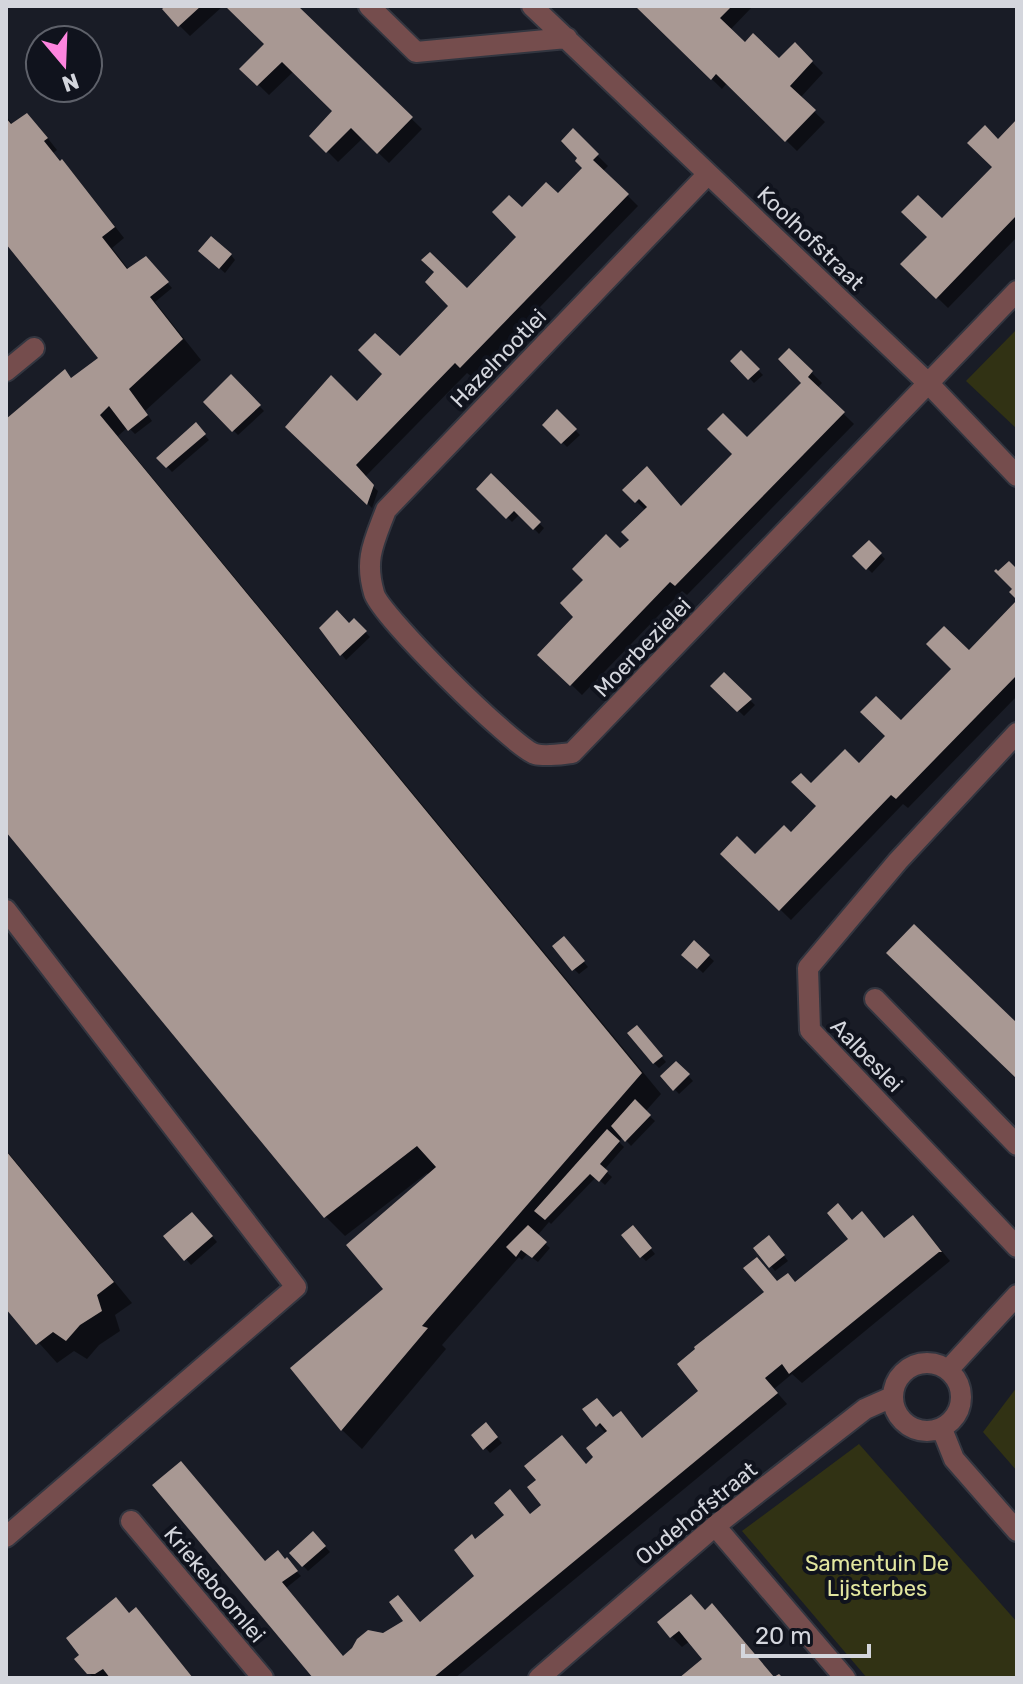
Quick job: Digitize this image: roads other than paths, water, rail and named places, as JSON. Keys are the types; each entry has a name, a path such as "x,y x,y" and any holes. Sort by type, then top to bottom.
{"street":[{"path":"369,6 416,52 567,38"},
{"name":"Koolhofstraat","path":"532,6 929,384 1017,476"},
{"name":"Hazelnootlei","path":"374,597 368,560 386,510 708,174"},
{"name":"Moerbezielei","path":"374,597 425,655 512,740 536,755 572,753 1017,291"},
{"path":"6,371 34,348"},
{"name":"Aalbeslei","path":"1017,733 898,861 808,968 810,1030 1017,1247"},
{"path":"6,910 296,1287 6,1537"},
{"path":"875,999 1017,1145"},
{"path":"892,1397 900,1419 909,1426 931,1432 942,1429 959,1412 962,1401 961,1389 948,1370 1017,1295"},
{"name":"Oudehofstraat","path":"539,1678 715,1526 865,1409 892,1397 899,1377 917,1364 938,1364 948,1370"},
{"path":"942,1429 954,1459 1017,1531"},
{"name":"Kriekeboomlei","path":"131,1521 263,1678"},
{"path":"715,1526 845,1678"}],"park label":[{"name":"Samentuin De Lijsterbes","path":"877,1576"}]}
